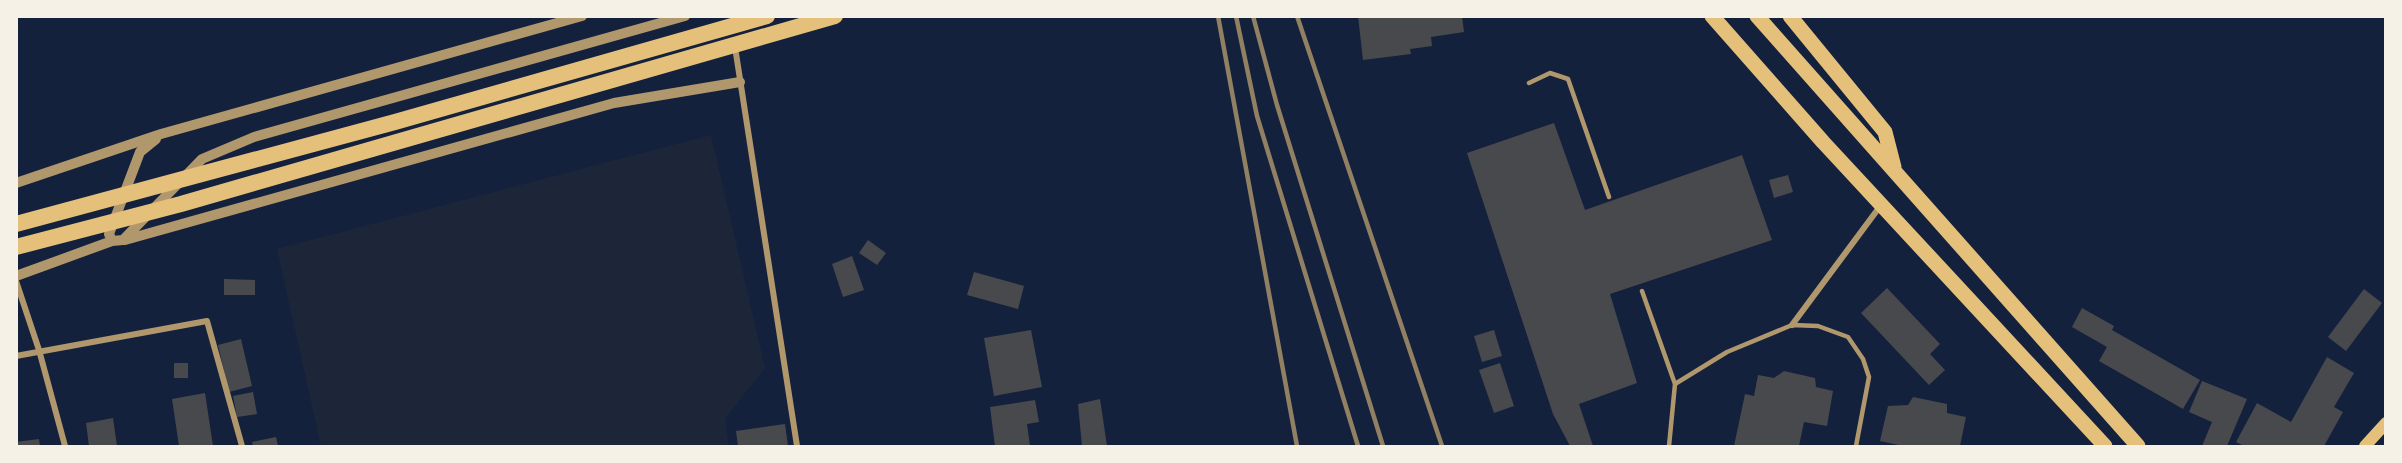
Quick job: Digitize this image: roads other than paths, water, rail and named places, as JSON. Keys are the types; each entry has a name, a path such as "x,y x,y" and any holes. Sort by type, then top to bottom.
{"highway":[{"path":"16,224 395,122 767,16"},
{"path":"16,247 204,198 835,16"}],"main road":[{"path":"1712,16 1881,205 2105,447"},
{"path":"1757,16 2138,447"},
{"path":"1790,16 1885,132 1894,170"},
{"path":"2365,447 2385,423"}],"street":[{"path":"16,183 161,134 582,16"},
{"path":"118,241 202,159 254,137 685,16"},
{"path":"730,16 797,447"},
{"path":"16,276 118,241 614,103 740,82"},
{"path":"118,241 109,234 140,152 161,134"},
{"path":"1792,325 1881,205"},
{"path":"16,281 39,350 65,447"},
{"path":"16,356 207,321 242,447"}],"lane":[{"path":"1529,83 1550,73 1569,80 1609,197"},
{"path":"1642,291 1675,384 1669,447"},
{"path":"1675,384 1727,352 1792,325 1818,326 1848,337 1863,359 1869,377 1856,447"}],"railway":[{"path":"1218,16 1297,446"},
{"path":"1236,16 1257,116 1358,446"},
{"path":"1253,16 1277,105 1383,446"},
{"path":"1297,16 1442,446"}]}
